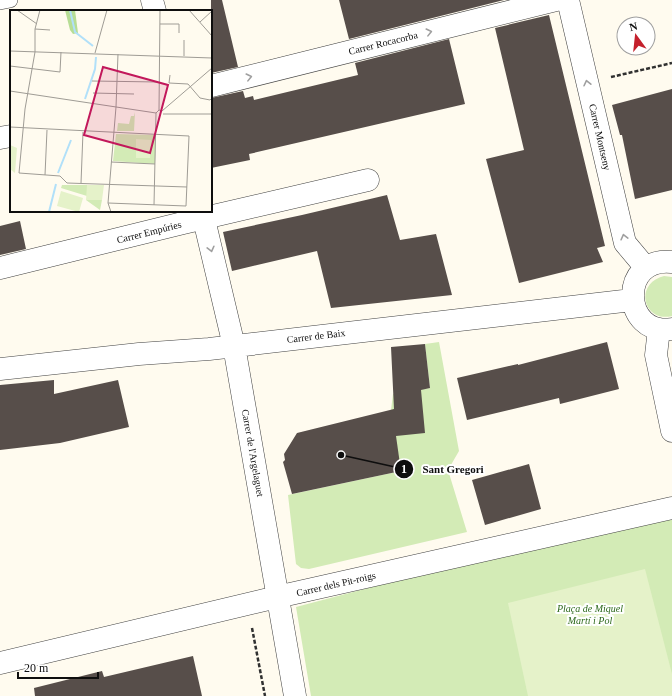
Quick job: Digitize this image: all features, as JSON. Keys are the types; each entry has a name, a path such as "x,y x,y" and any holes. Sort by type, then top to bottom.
{"street":[{"path":"152,0 155,10"},
{"name":"Carrer Rocacorba","path":"212,86 556,0"},
{"name":"Carrer Montseny","path":"568,0 626,243 646,268"},
{"path":"0,138 10,136"},
{"name":"Carrer Empúries","path":"0,268 203,215 368,180"},
{"name":"Carrer de l'Argelaguet","path":"203,215 234,346 295,696"},
{"path":"672,262 661,262 646,268 636,280 632,300 635,310 641,319 649,325 666,329 656,355 672,431"},
{"name":"Carrer de Baix","path":"0,369 139,354 209,349 632,300"},
{"name":"Carrer dels Pit-roigs","path":"0,663 278,597 672,508"}],"lane":[{"path":"0,2 10,0"}],"path":[{"path":"587,83 672,63"},
{"path":"248,604 265,696"}],"green space":[{"path":"664,276 672,277 672,316 662,317 649,309 646,302 646,294 648,287 654,280"},
{"path":"439,342 459,451 448,470 467,532 309,569 301,568 296,564 288,495 401,471 391,410 393,394 430,388 425,344"},
{"name":"Plaça de Miquel Martí i Pol","path":"672,508 672,696 311,696 296,607"},
{"path":"645,569 672,674 672,696 528,696 508,603"}],"building":[{"path":"211,0 222,0 238,67 212,73"},
{"path":"339,0 504,0 349,39"},
{"path":"549,15 605,246 597,248 603,262 519,283 486,159 524,150 495,28"},
{"path":"449,39 465,104 249,154 250,160 212,168 212,98 243,91 245,98 253,96 254,100 358,75 355,63"},
{"path":"672,89 672,190 635,199 622,135 620,135 612,105"},
{"path":"387,195 400,240 436,234 452,295 331,308 317,251 232,271 223,232"},
{"path":"20,221 26,249 0,255 0,226"},
{"path":"607,342 619,389 560,404 559,398 467,420 457,378 518,365"},
{"path":"425,344 430,388 421,390 425,433 396,436 401,471 292,494 283,462 285,460 284,454 297,433 394,409 391,347"},
{"path":"54,380 54,394 118,380 129,427 60,443 0,450 0,385"},
{"path":"529,464 541,509 485,525 472,480"},
{"path":"193,656 202,696 35,696 34,688 102,671 104,677"}],"place":[{"name":"Sant Gregori","path":"341,455"}]}
